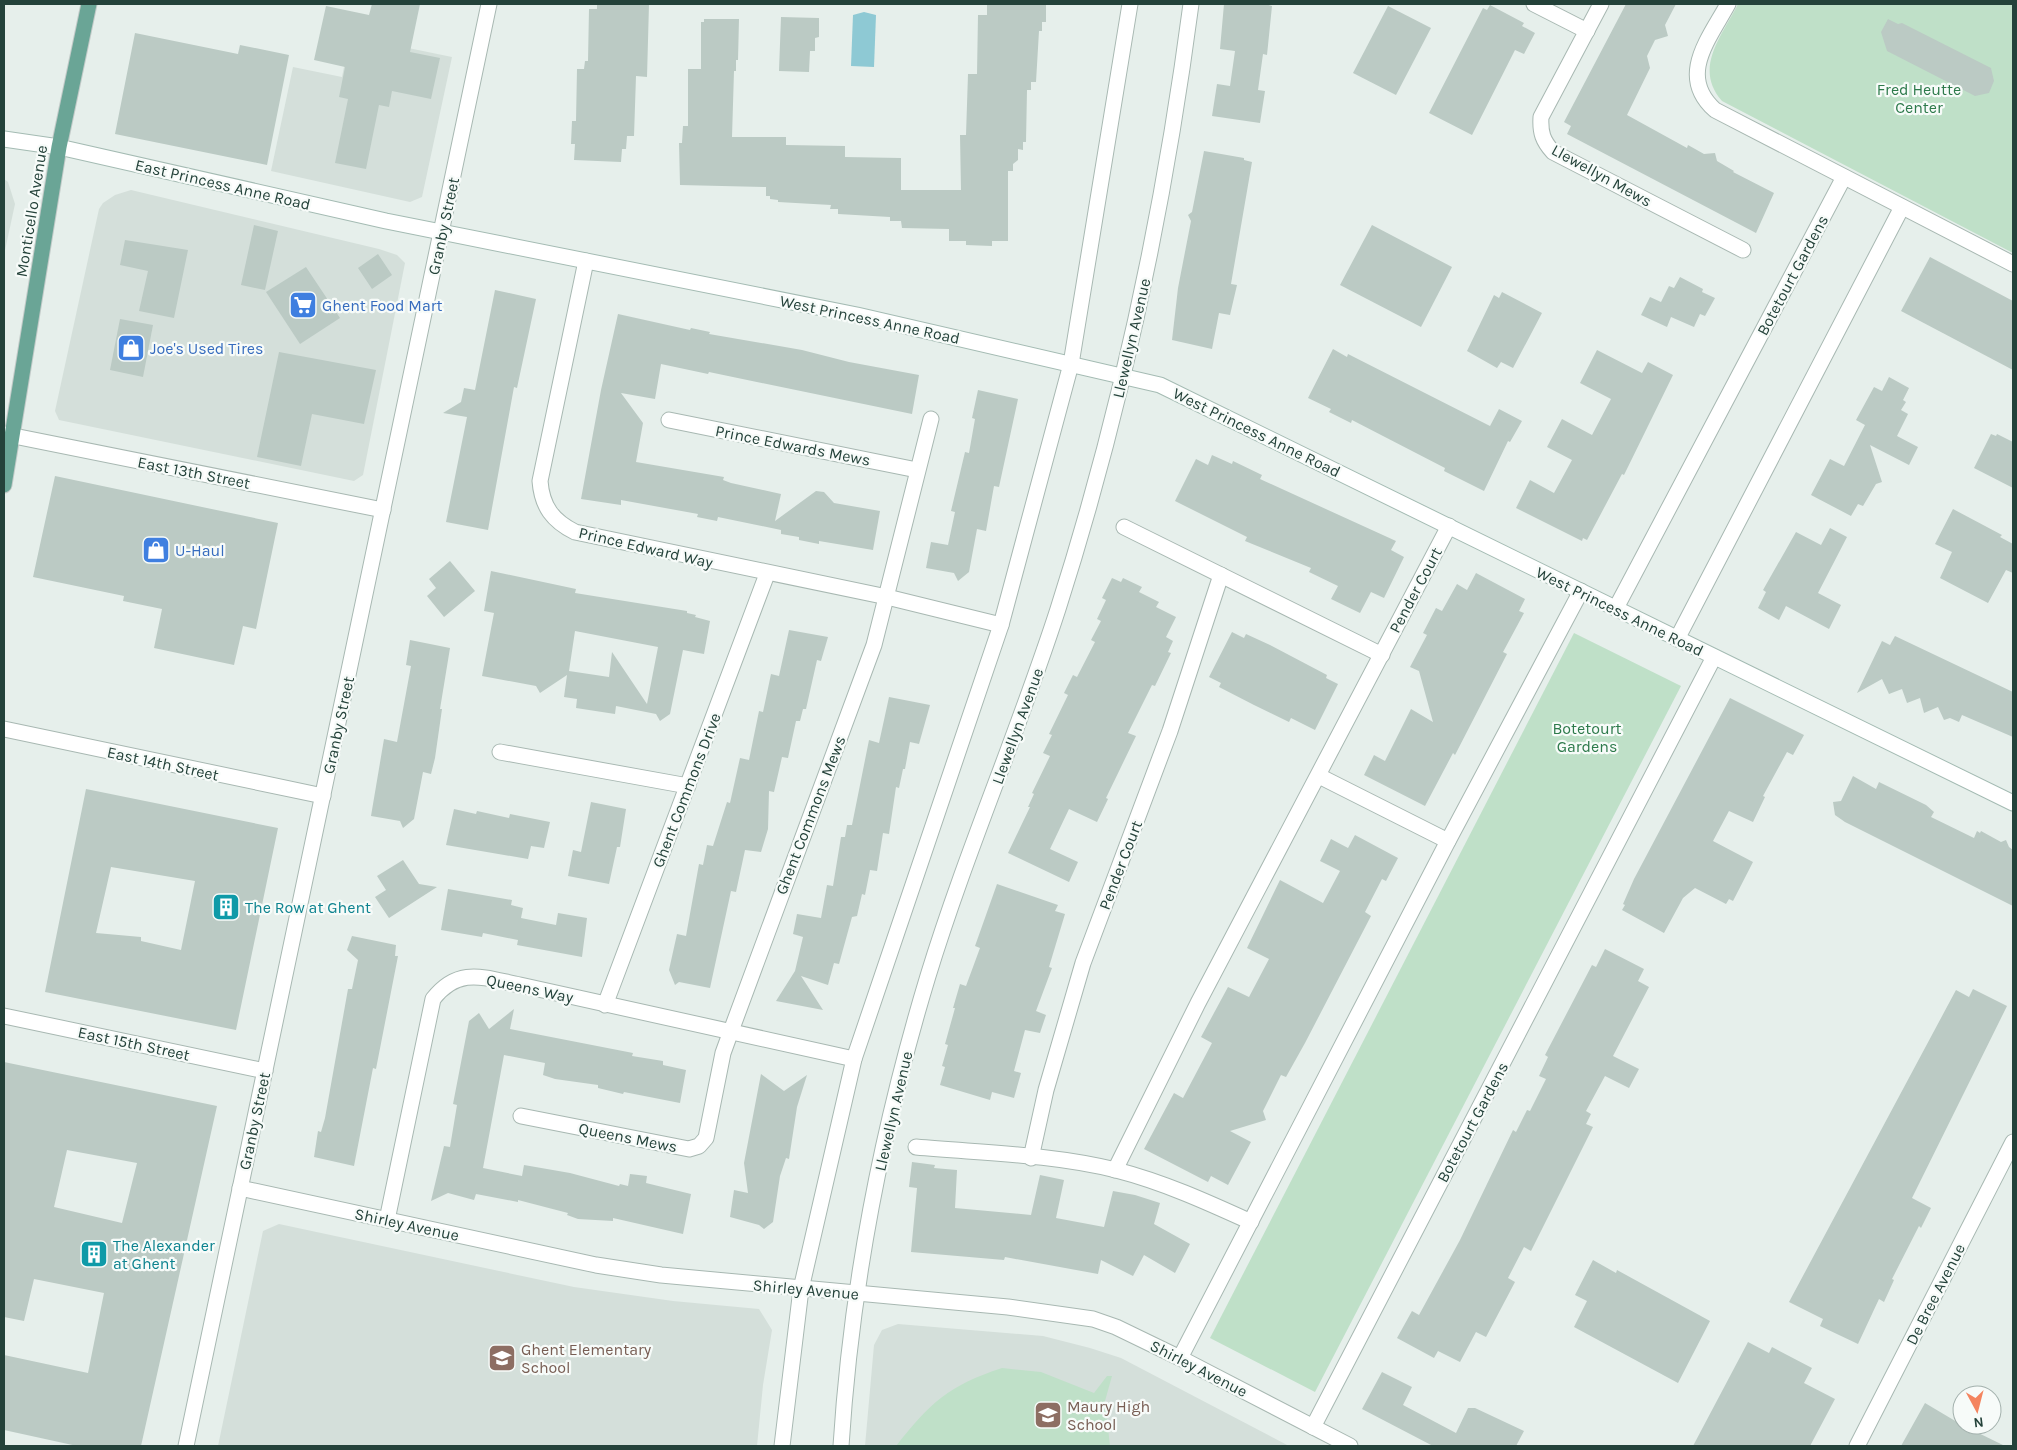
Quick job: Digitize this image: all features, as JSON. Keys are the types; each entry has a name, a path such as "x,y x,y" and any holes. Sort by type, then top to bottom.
{"main road":[{"name":"Monticello Avenue","path":"4,485 8,435 59,147 89,4"}],"street":[{"name":"Granby Street","path":"186,1446 489,4"},
{"path":"782,1446 801,1289 854,1059 1001,625 1071,364 1130,4"},
{"name":"Llewellyn Avenue","path":"841,1446 848,1364 872,1206 888,1128 928,977 1057,611 1103,458 1158,215 1191,4"},
{"path":"1534,4 1587,31"},
{"name":"Llewellyn Mews","path":"1601,4 1541,117 1540,130 1544,143 1553,152 1743,250"},
{"path":"1728,4 1698,60 1696,74 1699,90 1715,110 2013,264"},
{"name":"East Princess Anne Road","path":"4,139 59,147 442,232"},
{"name":"Botetourt Gardens","path":"1616,608 1844,177"},
{"path":"1677,639 1902,207"},
{"name":"West Princess Anne Road","path":"442,232 857,315 1160,384 2013,803"},
{"name":"Prince Edward Way","path":"586,261 540,481 541,496 547,511 561,525 575,532 766,574 886,597 1001,625"},
{"name":"Prince Edwards Mews","path":"669,420 916,470"},
{"path":"916,470 930,420"},
{"name":"East 13th Street","path":"8,435 383,510"},
{"name":"Ghent Commons Mews","path":"723,1053 874,646 916,470"},
{"name":"Pender Court","path":"1115,1170 1198,1003 1449,526"},
{"path":"1124,527 1382,654"},
{"name":"Ghent Commons Drive","path":"605,1005 766,574"},
{"name":"Pender Court","path":"1031,1158 1046,1090 1083,963 1170,731 1221,576"},
{"path":"1180,1358 1448,841 1581,591"},
{"name":"Botetourt Gardens","path":"1313,1427 1714,657"},
{"name":"East 14th Street","path":"4,729 323,796"},
{"path":"500,752 688,786"},
{"path":"1319,776 1448,841"},
{"name":"Queens Way","path":"386,1220 433,999 444,985 460,977 471,976 854,1059"},
{"name":"East 15th Street","path":"4,1016 265,1071"},
{"name":"Queens Mews","path":"521,1116 689,1149 699,1146 706,1138 723,1053"},
{"name":"De Bree Avenue","path":"1857,1446 2013,1142"},
{"path":"916,1146 1031,1158 1115,1170 1193,1196 1251,1222"},
{"name":"Shirley Avenue","path":"240,1188 596,1266 661,1275 801,1289 1008,1307 1093,1319 1116,1327 1180,1358 1350,1446"}],"shaded area":[{"path":"350,36 452,57 422,197 410,202 271,171 293,67 342,77"},
{"path":"4,179 8,182 15,204 4,255"},
{"path":"131,190 379,249 397,255 405,263 363,475 354,481 59,420 55,411 99,209 103,203 115,195"},
{"name":"Ghent Elementary School","path":"279,1224 574,1287 673,1301 759,1309 772,1330 763,1385 757,1446 218,1446 263,1231"},
{"name":"Maury High School","path":"898,1324 1043,1336 1090,1348 1121,1358 1289,1446 865,1446 874,1345 882,1330"}],"green space":[{"name":"Fred Heutte Center","path":"1738,4 2013,4 2013,253 1722,101 1714,89 1710,76 1710,64 1718,40"},
{"name":"Botetourt Gardens","path":"1574,633 1681,686 1315,1392 1210,1338"},
{"path":"1002,1368 1041,1372 1094,1393 1107,1376 1112,1376 1105,1401 1110,1446 896,1446 920,1418 942,1397 968,1382"}],"water":[{"path":"864,12 876,15 874,67 851,66 853,15"}],"building":[{"path":"372,4 420,4 410,52 440,58 431,99 392,91 389,107 379,105 366,169 335,163 348,99 339,97 345,67 314,60 326,6 369,15"},
{"path":"597,4 649,4 647,77 636,76 634,136 627,136 626,149 622,149 621,162 574,160 575,144 571,144 572,121 576,121 577,69 584,69 585,61 588,61 589,9 597,9"},
{"path":"987,4 1046,4 1046,22 1042,22 1042,31 1039,31 1036,82 1031,82 1031,90 1027,90 1026,142 1023,142 1023,150 1018,149 1018,160 1013,164 1013,171 1008,171 1008,241 992,241 992,246 966,245 966,241 949,241 949,229 902,228 901,221 890,221 890,217 838,214 838,209 830,209 831,205 778,202 778,200 770,199 770,196 766,196 766,187 680,185 679,143 682,143 683,126 688,126 688,69 701,69 701,22 704,22 704,19 739,19 738,60 736,60 736,71 734,71 732,137 786,137 786,145 845,146 845,157 901,158 901,190 961,190 960,135 966,135 968,74 977,74 978,15 987,15"},
{"path":"1224,4 1265,4 1272,6 1267,55 1263,54 1258,90 1265,91 1260,123 1212,116 1217,84 1230,86 1235,51 1220,49"},
{"path":"1626,4 1676,4 1665,25 1668,36 1655,40 1647,56 1650,68 1627,115 1687,148 1688,145 1704,154 1715,153 1717,161 1733,172 1774,193 1756,233 1567,134 1571,126 1564,122"},
{"path":"1490,5 1524,23 1522,26 1535,33 1524,54 1515,50 1472,135 1429,113 1483,8 1487,10"},
{"path":"1388,6 1431,28 1396,95 1353,73"},
{"path":"781,17 819,18 819,37 815,38 815,51 810,51 809,72 779,71"},
{"path":"1888,19 1898,24 1902,23 1991,68 1994,81 1989,93 1975,96 1887,51 1881,32"},
{"path":"135,33 238,54 240,45 289,55 267,165 115,134"},
{"path":"1204,151 1244,158 1244,160 1252,162 1231,284 1237,285 1230,315 1219,313 1212,349 1172,340 1178,288 1191,221 1188,215 1192,212"},
{"path":"254,225 278,231 265,290 241,285"},
{"path":"1372,225 1452,267 1421,327 1340,285"},
{"path":"125,240 188,250 174,318 139,311 148,271 120,265"},
{"path":"378,254 392,275 372,289 358,268"},
{"path":"1930,257 2013,301 2013,370 1901,311"},
{"name":"Ghent Food Mart","path":"306,267 340,318 300,344 266,292"},
{"path":"1680,277 1703,289 1702,292 1715,298 1705,316 1700,314 1694,327 1671,317 1667,327 1641,315 1650,297 1661,302 1669,286 1674,288"},
{"path":"495,290 536,299 517,388 514,387 488,530 446,522 467,417 443,413 461,402 464,388 475,390"},
{"path":"1502,292 1542,313 1513,368 1501,362 1497,368 1467,351 1494,295 1499,298"},
{"path":"618,314 690,330 691,328 710,332 709,334 802,350 849,362 919,375 912,414 709,372 708,374 661,364 655,399 621,393 643,423 636,462 724,477 723,480 731,483 781,494 775,521 816,491 824,492 834,503 880,511 873,550 819,541 819,544 799,540 799,537 781,534 781,530 718,517 717,521 697,517 698,514 621,500 621,505 581,499 601,390"},
{"name":"Joe's Used Tires","path":"120,319 153,325 143,377 110,370"},
{"path":"1333,349 1347,357 1348,354 1490,426 1499,409 1522,421 1510,442 1508,441 1484,491 1444,471 1445,468 1352,420 1351,423 1329,412 1331,409 1308,398"},
{"path":"1597,350 1642,373 1648,362 1673,375 1624,475 1622,474 1587,540 1583,538 1582,541 1516,508 1530,480 1554,493 1572,460 1547,447 1562,419 1592,435 1611,399 1580,383"},
{"path":"279,352 376,370 364,424 312,414 301,466 257,457"},
{"path":"1889,377 1909,388 1903,400 1906,402 1901,410 1908,414 1897,436 1918,447 1909,465 1870,445 1882,482 1876,484 1863,506 1858,504 1851,516 1811,495 1830,459 1844,466 1865,425 1856,420 1874,387 1882,391"},
{"path":"978,390 1018,399 999,487 994,486 986,531 977,529 969,572 958,581 954,573 926,568 931,542 948,545 955,512 951,511 965,452 969,453 975,419 972,418"},
{"path":"1991,434 1996,436 1997,434 2013,442 2013,488 1974,468"},
{"path":"1212,455 1232,464 1233,461 1262,475 1260,479 1396,541 1391,550 1404,557 1384,598 1371,592 1360,613 1331,599 1338,586 1309,572 1311,568 1245,541 1247,537 1175,501 1196,459 1208,465"},
{"name":"U-Haul","path":"55,476 278,523 256,629 243,626 234,665 154,648 162,609 123,601 124,596 33,577"},
{"path":"1953,509 2002,535 2000,537 2013,544 2013,573 2006,570 1988,603 1940,578 1952,552 1935,544"},
{"path":"1830,528 1847,537 1818,593 1841,605 1829,629 1786,606 1779,620 1758,608 1766,592 1763,590 1796,532 1821,545"},
{"path":"450,561 475,591 444,617 427,596 436,588 429,579"},
{"path":"491,571 576,589 575,593 687,611 687,613 696,615 695,617 710,621 704,654 683,650 670,714 660,721 656,714 616,706 615,714 576,708 577,699 564,697 567,675 540,693 536,686 482,676 494,613 484,611","holes":["575,631 658,647 647,704 612,652 609,677 569,671"]},
{"path":"1476,573 1525,599 1519,611 1524,613 1503,652 1507,654 1455,755 1453,753 1425,806 1364,775 1374,755 1385,761 1411,709 1433,722 1419,671 1410,667 1427,635 1423,633 1436,608 1442,611 1457,584 1467,590"},
{"path":"1112,578 1121,582 1123,578 1142,587 1139,592 1159,602 1156,607 1176,617 1166,637 1173,641 1168,652 1171,653 1155,686 1152,685 1128,733 1136,736 1106,798 1108,799 1097,822 1069,809 1050,849 1078,862 1069,882 1008,853 1030,807 1028,807 1034,794 1032,793 1050,756 1043,753 1052,735 1049,734 1068,695 1064,693 1073,675 1077,677 1095,642 1091,640 1101,621 1097,619 1106,600 1102,598"},
{"path":"789,630 828,637 821,661 817,660 806,709 803,709 800,721 796,721 788,758 782,757 774,792 769,791 768,829 761,852 745,850 736,892 731,891 710,988 679,982 675,985 669,970 677,934 686,936 699,864 703,865 707,845 713,846 727,802 730,803 740,758 749,760 759,711 763,712 771,674 779,676"},
{"path":"1232,632 1244,638 1246,634 1270,645 1327,675 1326,678 1338,684 1315,730 1291,718 1289,722 1254,705 1219,687 1221,683 1209,677"},
{"path":"1895,636 2013,692 2013,737 1962,715 1959,722 1950,718 1944,720 1938,707 1924,713 1920,698 1907,703 1902,689 1889,694 1882,679 1857,693 1882,641 1890,645"},
{"path":"410,640 450,648 440,709 442,709 435,758 431,774 423,772 414,819 403,828 400,821 371,816 384,739 397,742 411,666 406,665"},
{"path":"889,697 930,705 919,744 910,742 905,769 903,769 899,788 896,787 889,834 883,833 877,871 870,870 865,895 862,894 857,916 852,917 839,964 834,963 828,985 801,976 823,1010 776,1001 795,971 803,937 793,934 797,914 821,918 827,885 833,886 841,837 845,837 847,825 852,825 869,740 879,743"},
{"path":"1730,698 1804,735 1793,755 1787,752 1763,796 1765,797 1753,822 1729,811 1713,841 1753,862 1733,901 1729,899 1726,904 1695,888 1683,898 1664,933 1622,910 1625,905 1623,904 1634,879"},
{"path":"1853,776 1876,789 1879,782 1926,805 1934,812 1931,817 1974,838 1977,831 1980,833 1981,831 2001,842 2006,840 2009,847 2013,850 2013,906 1845,822 1835,815 1833,802 1841,801"},
{"name":"The Row at Ghent","path":"86,789 278,828 236,1030 45,992","holes":["111,867 195,881 181,950 141,941 141,937 96,933"]},
{"path":"591,802 626,809 620,847 617,847 609,884 568,876 573,850 581,852"},
{"path":"454,809 476,814 477,811 509,818 510,814 550,822 544,848 531,846 528,859 446,845"},
{"path":"1355,835 1398,858 1386,881 1382,879 1365,912 1371,916 1305,1043 1286,1077 1281,1075 1263,1111 1266,1120 1230,1131 1251,1142 1228,1185 1211,1176 1208,1182 1144,1149 1174,1093 1183,1098 1212,1043 1201,1037 1228,987 1249,997 1269,959 1247,948 1280,880 1323,903 1340,871 1320,861 1331,839 1348,848"},
{"path":"403,860 419,884 437,887 389,918 375,897 386,890 377,876"},
{"path":"997,884 1058,905 1055,911 1065,914 1049,967 1052,968 1036,1011 1046,1015 1040,1033 1025,1030 1014,1071 1021,1073 1014,1098 992,1092 990,1100 940,1085 945,1067 942,1066 948,1045 945,1044 955,1008 953,1008 960,984 966,986 980,948 975,946"},
{"path":"448,889 512,900 511,905 523,908 521,918 556,925 558,913 587,918 582,957 517,945 518,940 483,933 482,937 441,930"},
{"path":"352,936 396,945 395,956 398,956 376,1069 373,1068 354,1166 314,1157 318,1131 321,1132 325,1118 348,989 352,989 358,960 347,950"},
{"path":"1605,949 1644,969 1638,981 1649,987 1613,1056 1639,1069 1629,1088 1605,1076 1586,1111 1591,1114 1586,1124 1593,1127 1531,1251 1524,1247 1508,1278 1515,1282 1486,1337 1476,1332 1460,1362 1438,1351 1434,1358 1397,1338 1412,1311 1419,1315 1460,1240 1513,1130 1516,1132 1527,1110 1530,1111 1546,1079 1539,1076 1548,1057 1545,1055 1592,965 1596,967"},
{"path":"1973,989 2007,1006 1912,1198 1931,1208 1921,1228 1919,1226 1892,1279 1894,1280 1884,1302 1879,1299 1858,1344 1820,1326 1823,1319 1789,1302 1956,990 1969,997"},
{"path":"514,1009 510,1029 633,1053 632,1056 663,1061 663,1065 686,1070 680,1103 624,1092 623,1094 598,1088 598,1085 555,1079 543,1075 545,1063 504,1055 483,1168 522,1176 524,1165 570,1173 619,1186 620,1184 628,1186 630,1174 647,1176 646,1183 691,1194 683,1234 613,1218 613,1221 578,1219 567,1215 568,1213 518,1200 518,1202 476,1194 474,1200 448,1193 431,1201 444,1146 450,1147 457,1105 453,1104 469,1021 479,1013 489,1029"},
{"name":"The Alexander at Ghent","path":"4,1062 217,1106 141,1446 77,1446 4,1430 4,1355 88,1373 104,1293 34,1279 24,1321 4,1317","holes":["67,1150 137,1163 122,1223 54,1207"]},
{"path":"761,1074 784,1091 807,1075 797,1107 789,1159 786,1158 780,1176 773,1222 764,1229 759,1225 730,1217 734,1190 748,1193 744,1163"},
{"path":"912,1162 935,1165 934,1168 957,1170 955,1208 1031,1215 1040,1175 1064,1180 1056,1218 1104,1227 1113,1191 1135,1195 1160,1203 1154,1224 1190,1244 1175,1273 1144,1255 1133,1276 1101,1260 1098,1274 1005,1257 1004,1260 911,1252 917,1188 909,1187"},
{"path":"1593,1260 1616,1273 1617,1270 1710,1321 1678,1383 1574,1327 1587,1301 1575,1295"},
{"path":"1748,1342 1769,1353 1772,1347 1812,1368 1804,1383 1835,1399 1810,1446 1693,1446"},
{"path":"1382,1372 1412,1387 1403,1405 1456,1433 1468,1408 1475,1408 1524,1431 1516,1446 1433,1446 1362,1409"},
{"path":"1925,1403 1952,1419 1952,1435 1982,1435 2005,1446 1901,1446"}],"place":[{"name":"Ghent Food Mart","path":"303,305"},
{"name":"Joe's Used Tires","path":"131,348"},
{"name":"U-Haul","path":"156,550"},
{"name":"The Row at Ghent","path":"226,907"},
{"name":"The Alexander at Ghent","path":"94,1254"},
{"name":"Ghent Elementary School","path":"502,1358"},
{"name":"Maury High School","path":"1048,1415"}]}
